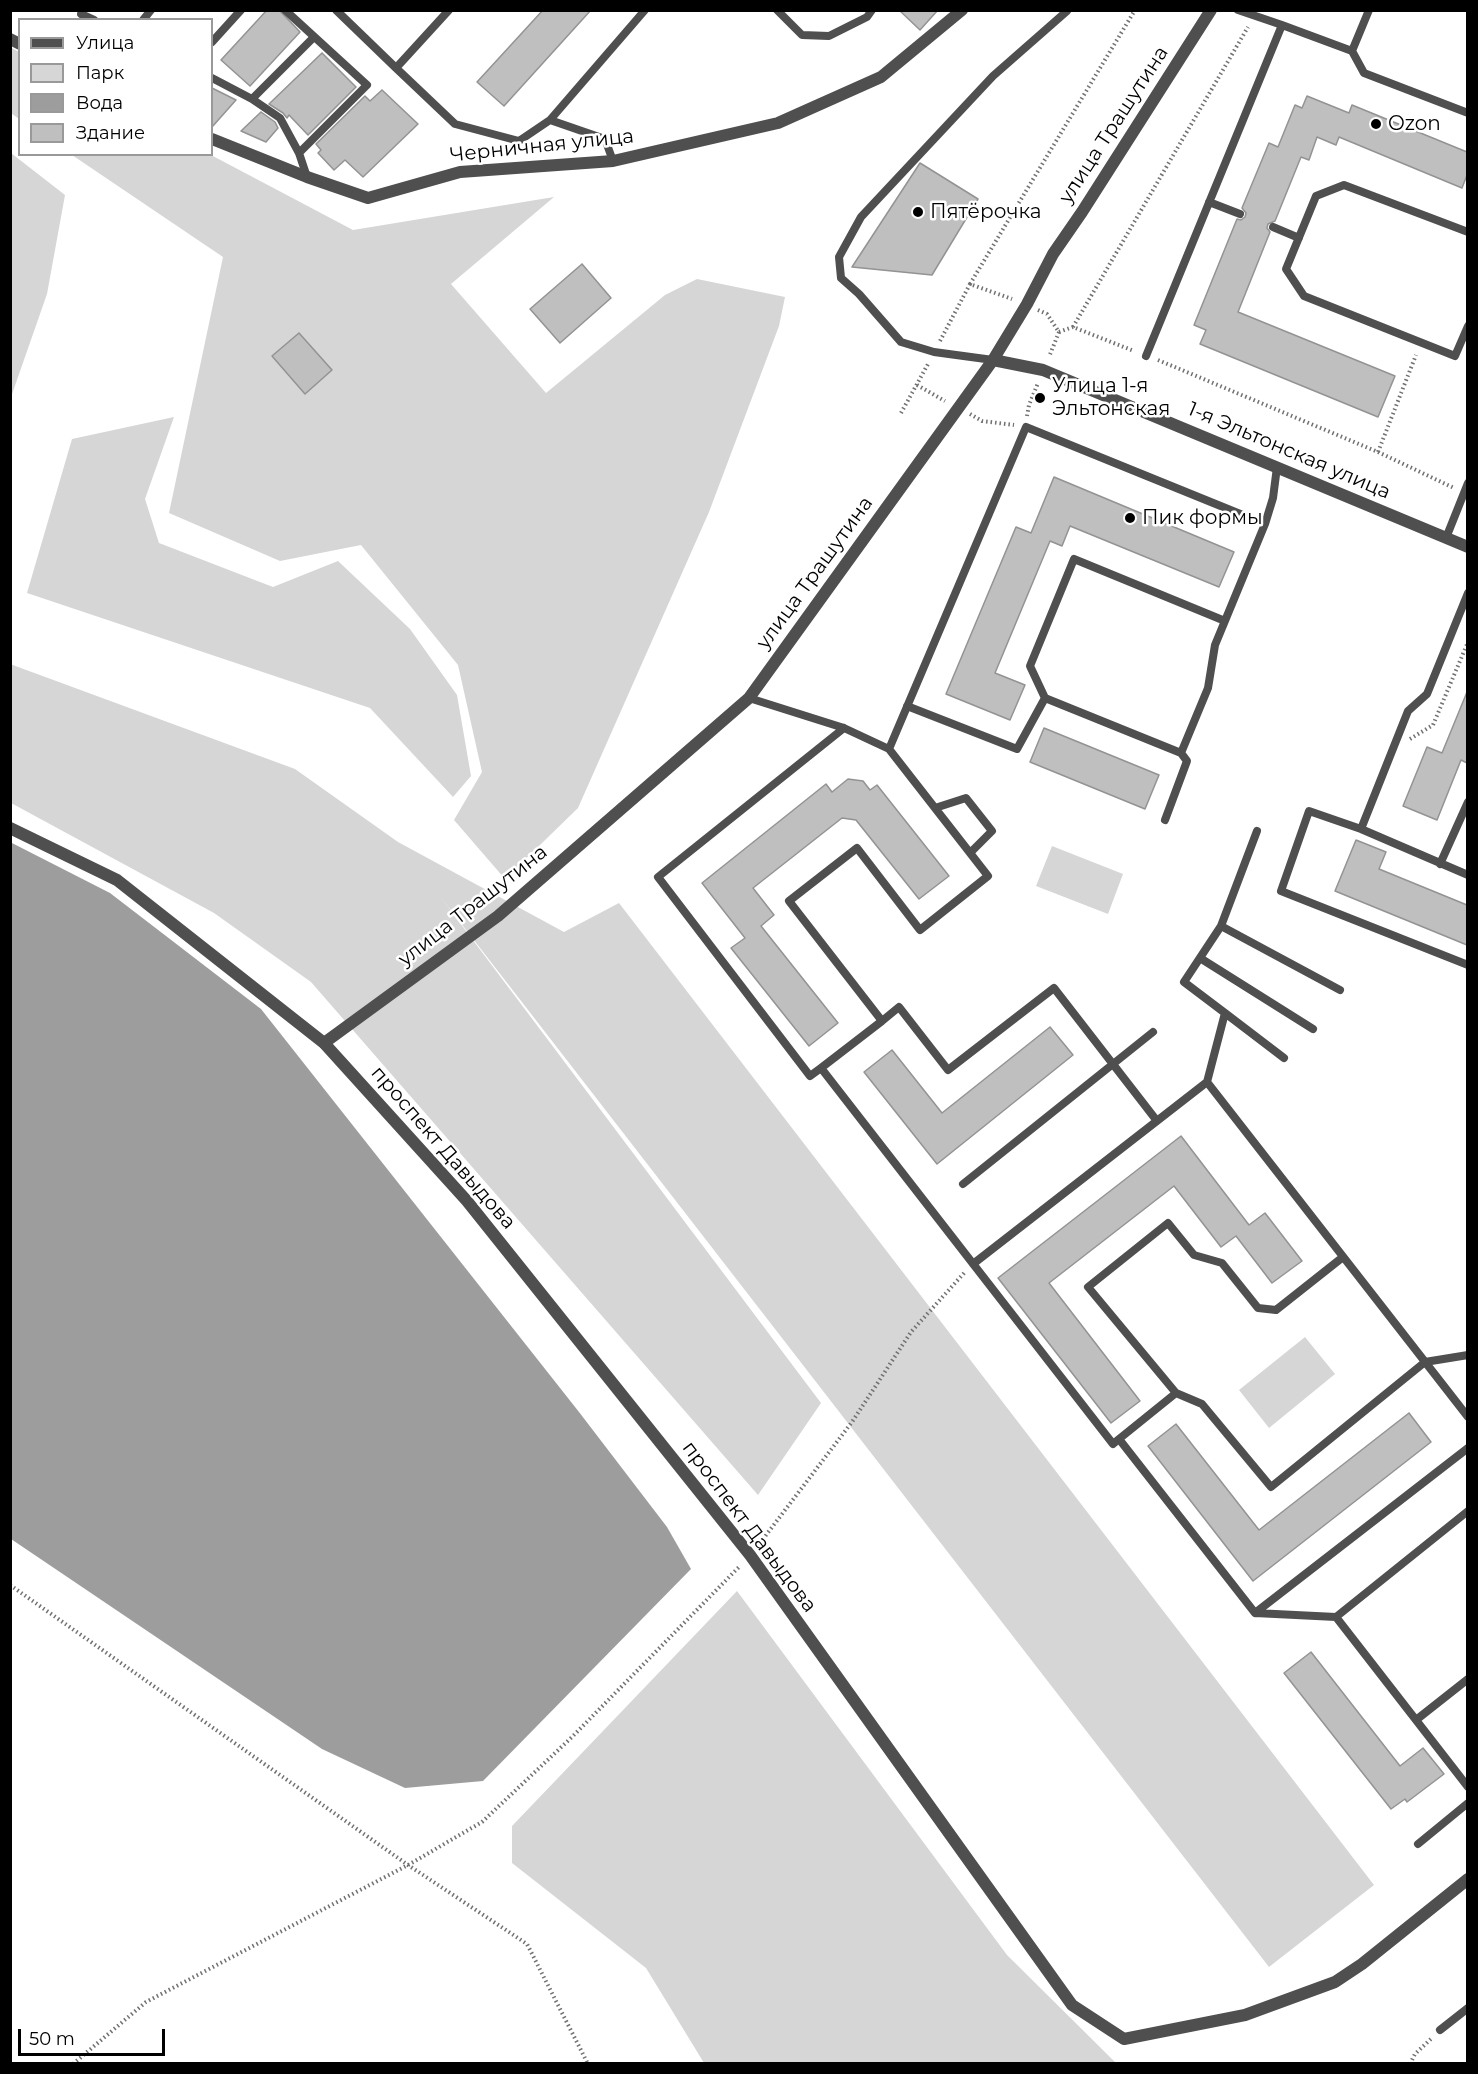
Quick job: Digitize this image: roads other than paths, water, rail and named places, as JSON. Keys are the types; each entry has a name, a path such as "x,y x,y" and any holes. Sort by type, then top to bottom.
{"street":[{"name":"Черничная улица","path":"213,139 307,177 368,198 460,172 613,161 778,123 881,77 962,10"},
{"name":"улица Трашутина","path":"324,1043 498,916 749,698 993,360 1027,304 1053,254 1210,10"},
{"name":"1-я Эльтонская улица","path":"993,360 1043,370 1467,547"},
{"name":"проспект Давыдова","path":"10,828 117,880 324,1043 467,1201 750,1556 1072,2005 1124,2039 1245,2014 1335,1982 1362,1964 1467,1879"}],"lane":[{"path":"213,41 241,10"},
{"path":"285,10 367,85 299,153"},
{"path":"336,10 455,124 519,141 550,120 645,10"},
{"path":"396,68 449,10"},
{"path":"777,10 802,35 829,36 867,17 872,10"},
{"path":"1238,10 1352,51 1364,73 1467,113"},
{"path":"1352,51 1369,10"},
{"path":"993,360 934,352 902,342 859,294 841,278 838,257 861,217 993,76 1067,11"},
{"path":"1146,356 1282,25"},
{"path":"252,99 314,37"},
{"path":"213,79 252,99 280,118 299,153 307,177"},
{"path":"550,120 605,139 613,161"},
{"path":"1467,231 1344,185 1316,196 1286,269 1304,296 1455,356 1467,326"},
{"path":"1209,202 1240,214"},
{"path":"1272,227 1299,238"},
{"path":"889,749 1026,427 1265,524"},
{"path":"1181,753 1208,688 1215,645 1265,524 1273,498 1277,467"},
{"path":"1446,538 1466,493 1467,483"},
{"path":"1165,820 1187,761 1181,753 1045,698 1030,666 1074,559 1225,621"},
{"path":"1361,828 1408,711 1427,694 1467,592"},
{"path":"749,698 844,728 889,749 988,876 920,930 857,848 789,901 882,1021"},
{"path":"907,706 1017,749 1045,698"},
{"path":"844,728 657,877 810,1076 899,1007 948,1070 1054,988 1157,1120"},
{"path":"935,808 966,798 992,831 970,853"},
{"path":"1440,864 1467,802"},
{"path":"1467,875 1361,828 1309,811 1281,891 1467,965"},
{"path":"1257,831 1221,926 1184,982 1284,1058"},
{"path":"1221,926 1340,990"},
{"path":"1200,958 1313,1029"},
{"path":"973,1264 1207,1082 1226,1013"},
{"path":"963,1184 1153,1032"},
{"path":"821,1068 1113,1444 1176,1393"},
{"path":"1207,1082 1467,1417"},
{"path":"1343,1257 1276,1310 1258,1308 1222,1263 1194,1255 1168,1223 1088,1287 1176,1393 1202,1404 1271,1487 1425,1362 1467,1355"},
{"path":"1119,1439 1255,1613 1336,1617 1467,1511"},
{"path":"1255,1613 1467,1448"},
{"path":"1336,1617 1467,1787"},
{"path":"1416,1720 1467,1679"},
{"path":"1418,1844 1467,1803"},
{"path":"1440,2030 1467,2008"}],"water":[{"path":"10,842 110,893 261,1009 579,1412 667,1527 691,1569 483,1781 405,1788 322,1749 11,1539"}],"place":[{"name":"Ozon","path":"1376,124"},
{"name":"Пятёрочка","path":"918,212"},
{"name":"Улица 1-я Эльтонская","path":"1040,398"},
{"name":"Пик формы","path":"1130,518"}]}
